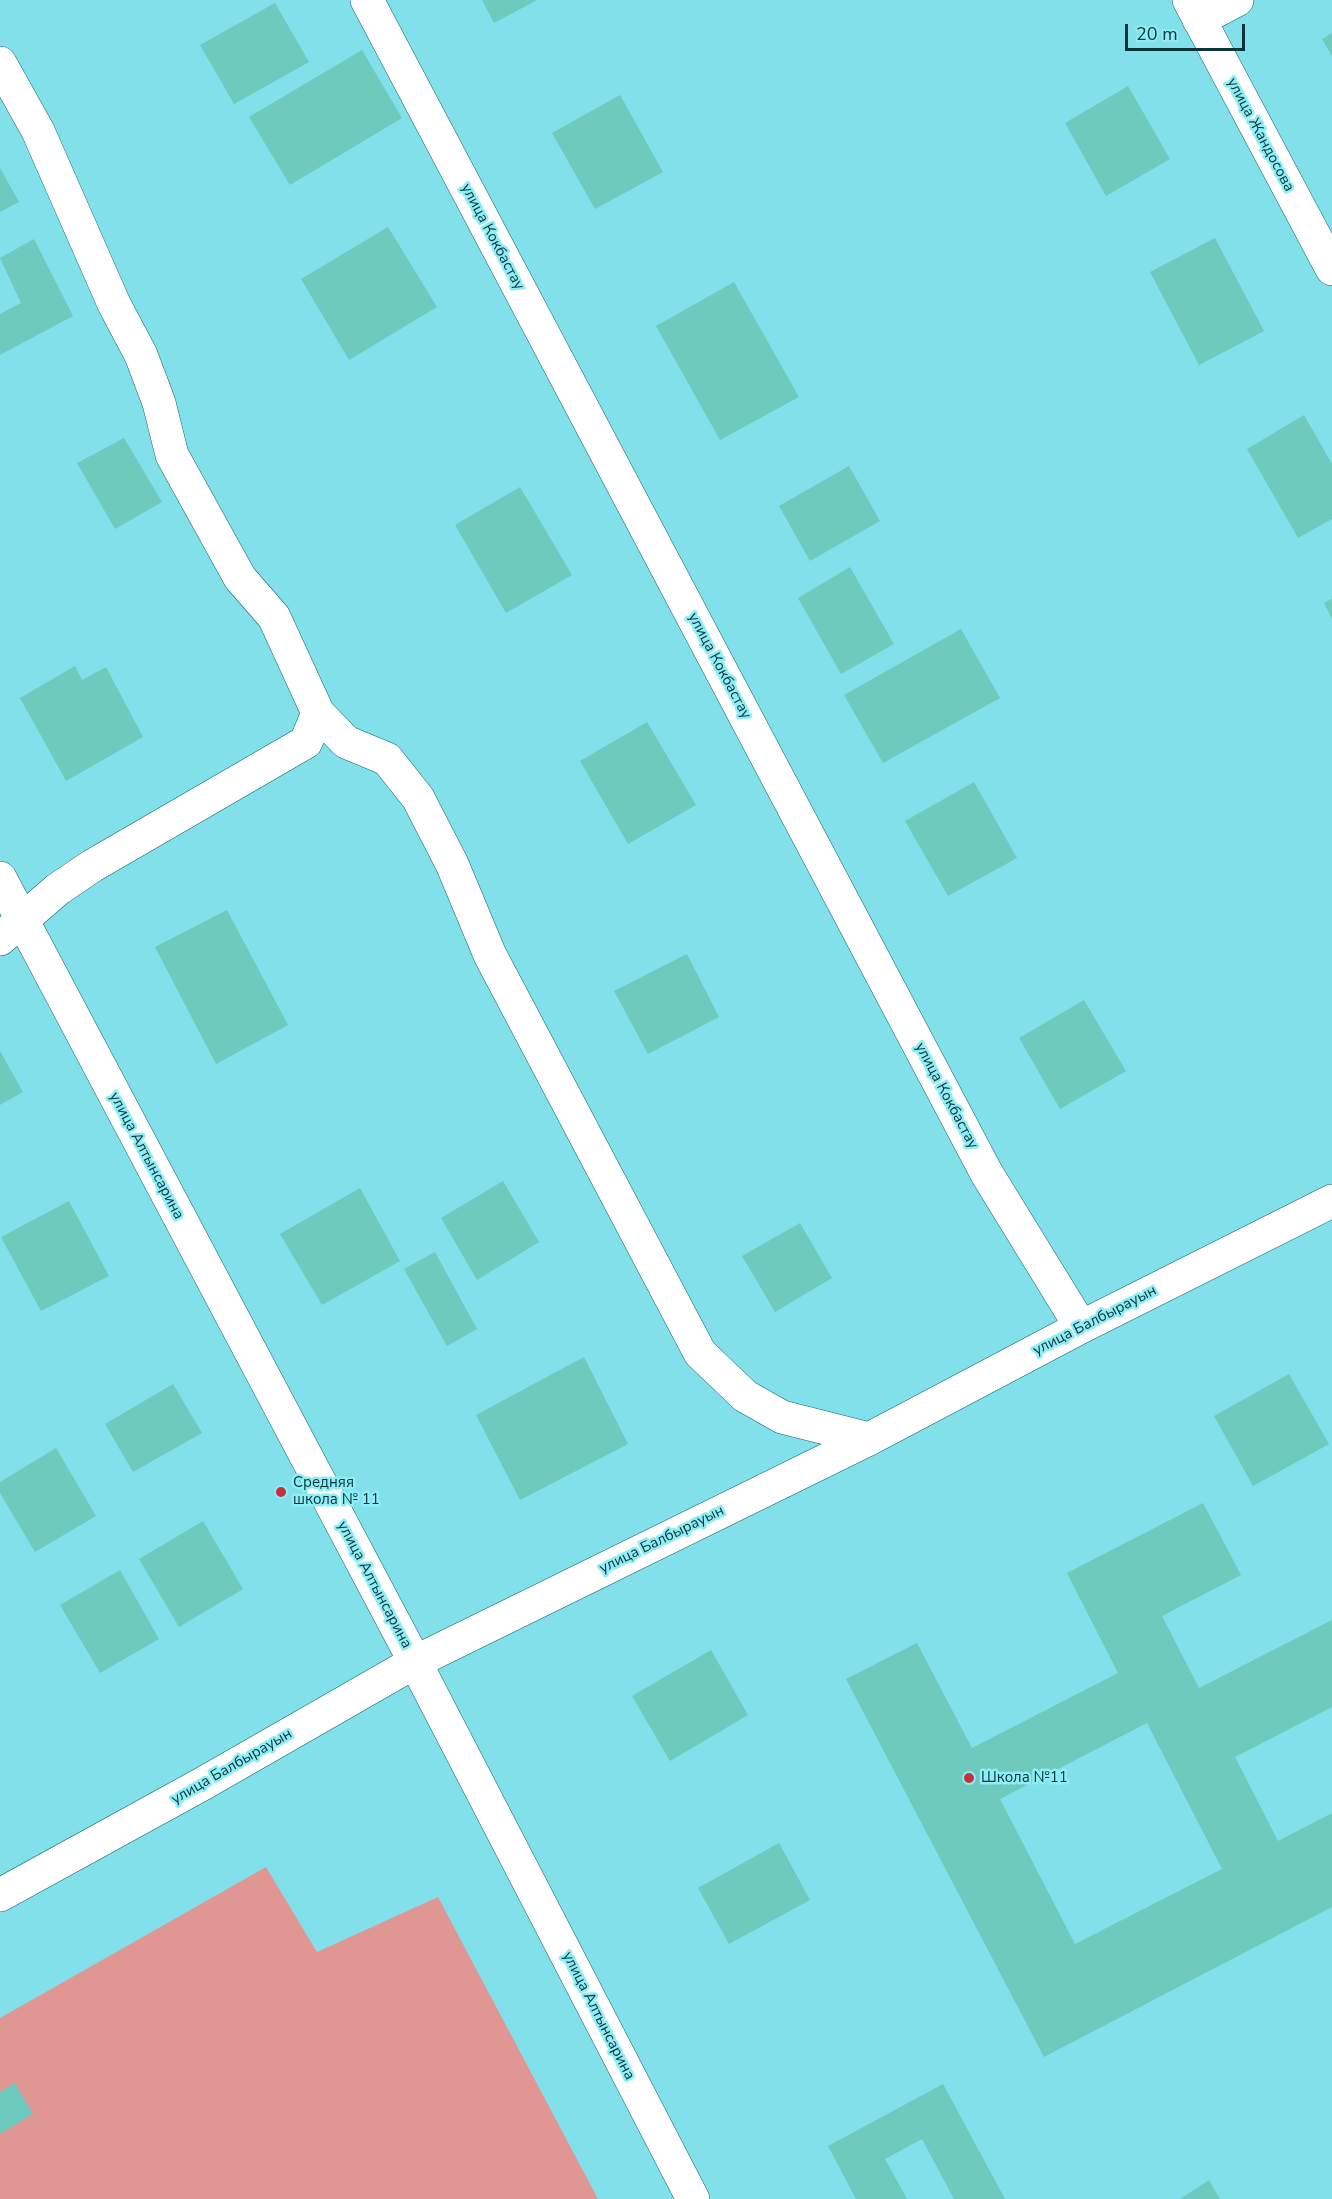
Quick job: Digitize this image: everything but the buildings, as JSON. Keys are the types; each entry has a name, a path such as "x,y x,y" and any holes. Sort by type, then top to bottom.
{"street":[{"name":"улица Кокбастау","path":"367,0 987,1174 1081,1327"},
{"path":"1194,10 1237,0"},
{"name":"улица Жандосова","path":"1194,10 1332,269"},
{"path":"0,63 38,131 114,304 141,355 159,403 172,455 240,578 274,617 318,713 346,742 387,759 418,798 452,864 490,955 700,1353 745,1396 782,1417 869,1438"},
{"path":"10,930 58,889 92,866 306,742 318,713"},
{"name":"улица Алтынсарина","path":"0,878 10,930 415,1662 693,2199"},
{"name":"улица Балбырауын","path":"0,1895 204,1783 415,1662 869,1438 1081,1327 1332,1201"}],"shaded area":[{"path":"266,1867 317,1952 438,1897 598,2199 0,2199 0,2018"}],"place":[{"name":"Средняя школа № 11","path":"281,1492"},
{"name":"Школа №11","path":"969,1778"}]}
